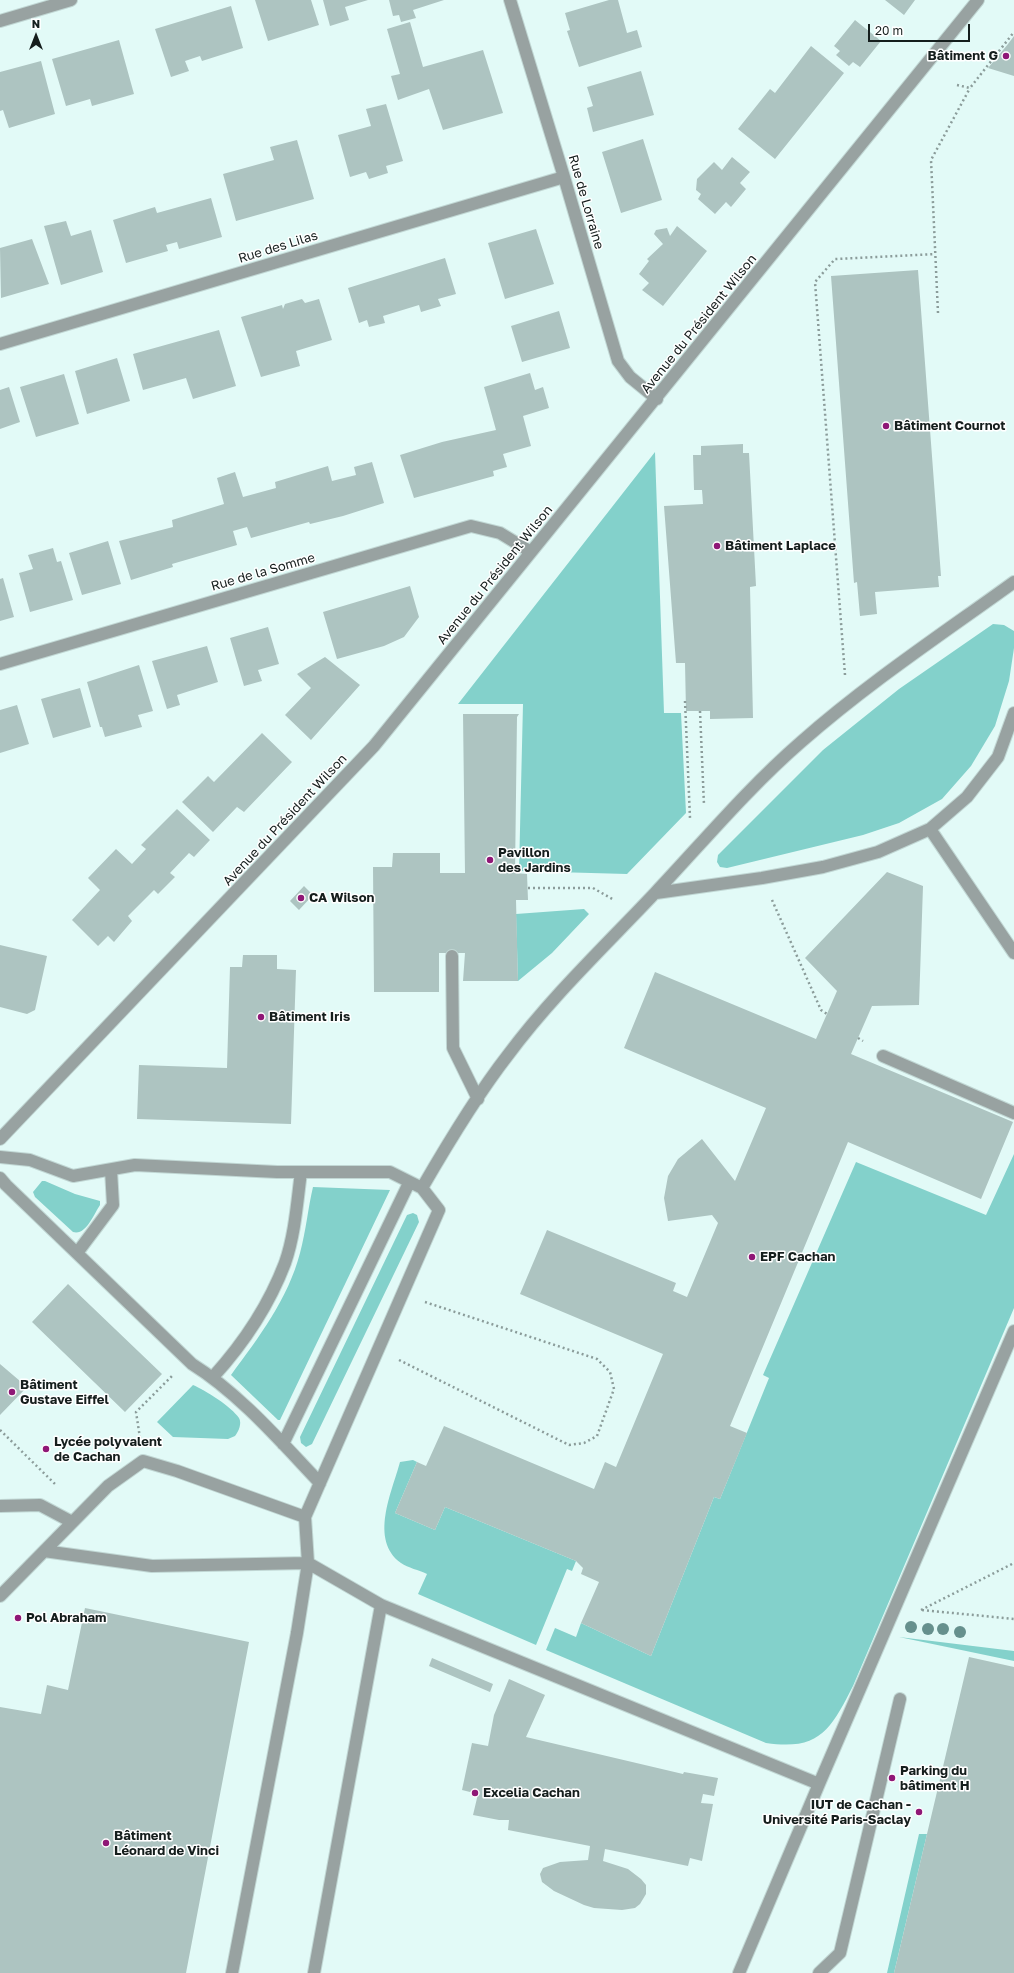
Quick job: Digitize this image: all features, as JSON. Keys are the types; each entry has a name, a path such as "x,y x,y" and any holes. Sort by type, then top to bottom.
{"street":[{"path":"0,21 71,0"},
{"name":"Rue de Lorraine","path":"510,0 618,361 630,377 656,399"},
{"name":"Avenue du Président Wilson","path":"0,1139 374,746 978,0"},
{"name":"Rue des Lilas","path":"0,344 564,177"},
{"name":"Rue de la Somme","path":"0,664 470,526 500,534 531,552"},
{"path":"422,1188 448,1144 507,1055 573,976 656,892 734,806 800,743 859,693 1014,582"},
{"path":"656,892 762,878 823,867 878,852 930,828 967,797 998,757 1014,713"},
{"path":"930,828 1014,953"},
{"path":"452,956 453,1048 478,1099"},
{"path":"883,1056 1014,1113"},
{"path":"0,1157 30,1160 74,1176 135,1165 301,1172 390,1172 422,1188 439,1210 305,1517 308,1563 296,1640 232,1973"},
{"path":"77,1253 113,1205 111,1170"},
{"path":"213,1377 228,1361 265,1307 285,1262 295,1221 301,1172"},
{"path":"0,1178 192,1364 213,1377 283,1444 320,1483"},
{"path":"283,1444 409,1182"},
{"path":"739,1973 1014,1331"},
{"path":"0,1596 108,1486 143,1461 178,1471 305,1517"},
{"path":"0,1506 40,1505 72,1522"},
{"path":"44,1551 152,1566 308,1563 382,1605 819,1784"},
{"path":"314,1973 382,1605"},
{"path":"819,1973 840,1953 900,1698"}],"path":[{"path":"938,313 931,160 970,88 1014,32"},
{"path":"957,85 970,88"},
{"path":"859,693 844,674 815,282 835,259 935,254"},
{"path":"685,700 690,821"},
{"path":"700,711 704,806"},
{"path":"762,878 821,1010 827,1014"},
{"path":"528,888 592,888 614,900"},
{"path":"378,1349 569,1445 584,1443 597,1436 614,1389 610,1372 597,1359 402,1295"},
{"path":"143,1461 136,1412 148,1401"},
{"path":"0,1430 57,1486"},
{"path":"921,1610 1014,1563"},
{"path":"895,1608 1014,1619"}],"shaded area":[{"path":"655,452 664,713 681,713 686,813 627,874 519,871 523,704 458,704"},
{"path":"993,624 1004,625 1014,631 1014,648 1009,681 995,726 971,766 942,799 899,823 863,835 727,868 720,867 717,862 718,855 823,750 899,689"},
{"path":"584,909 589,914 552,953 518,981 516,914"},
{"path":"1014,1154 1014,1308 853,1686 838,1714 822,1734 799,1744 784,1745 766,1743 546,1650 555,1628 576,1637 581,1623 651,1656 714,1497 720,1499 769,1378 763,1375 856,1162 986,1215"},
{"path":"42,1181 75,1194 100,1201 100,1205 86,1228 82,1231 73,1232 35,1197 33,1192"},
{"path":"313,1187 390,1190 280,1420 278,1420 231,1375 272,1317 295,1270 304,1236"},
{"path":"413,1213 417,1215 419,1222 312,1444 306,1447 301,1443 300,1437 407,1215"},
{"path":"193,1385 218,1399 236,1414 239,1418 240,1425 235,1436 228,1439 173,1437 157,1422"},
{"path":"413,1460 417,1462 395,1513 435,1530 445,1507 576,1561 572,1571 567,1569 536,1645 418,1594 427,1574 404,1565 391,1553 386,1542 385,1529 388,1501 400,1462"},
{"path":"899,1637 1014,1651 1014,1661"},
{"path":"919,1834 927,1834 894,1973 887,1973"}],"building":[{"path":"255,0 311,0 319,25 268,41"},
{"path":"323,0 368,0 345,7 349,20 330,26"},
{"path":"389,0 444,0 413,10 416,18 401,22 399,15 393,16"},
{"path":"609,0 618,0 627,33 637,30 642,47 579,67 567,31 570,30 565,13"},
{"path":"885,0 915,0 904,15"},
{"path":"231,6 243,48 202,61 200,56 185,61 189,71 171,77 155,29"},
{"path":"855,20 881,41 860,67 853,62 849,66 836,55 840,51 834,46"},
{"path":"410,22 423,67 483,50 503,113 443,130 429,89 398,100 391,76 400,74 387,29"},
{"name":"Bâtiment G","path":"1014,36 1014,76 988,68 1008,44"},
{"path":"119,40 134,94 92,106 90,99 66,106 52,59"},
{"path":"811,46 844,73 775,159 738,129 770,89 775,93"},
{"path":"41,61 55,114 9,128 3,110 0,111 0,72"},
{"path":"641,71 654,115 593,132 587,108 593,106 587,87"},
{"path":"386,104 403,161 386,166 388,173 369,179 366,172 350,177 338,135 371,126 366,109"},
{"path":"643,139 662,200 621,213 602,152"},
{"path":"297,140 314,199 236,221 223,174 274,160 270,147"},
{"path":"732,157 750,172 740,183 746,189 731,207 726,202 715,214 698,199 701,194 696,190 697,179 714,162 722,170"},
{"path":"211,198 222,237 179,249 177,242 166,245 168,251 126,263 113,220 155,207 157,213"},
{"path":"66,221 71,236 91,230 103,272 61,285 44,226"},
{"path":"677,226 707,251 663,306 642,290 649,283 639,274 649,261 647,259 663,244 654,234 656,230 667,228 670,236"},
{"path":"536,229 554,284 505,299 488,243"},
{"path":"32,239 49,284 1,298 0,248"},
{"path":"445,258 456,294 438,299 441,306 421,312 419,305 383,316 385,323 369,327 367,320 359,323 348,288"},
{"name":"Bâtiment Cournot","path":"918,270 941,576 938,576 939,587 875,592 877,614 860,616 857,582 854,583 831,276"},
{"path":"302,299 305,303 319,299 332,340 296,351 300,366 261,377 241,317 282,305 283,309 285,304"},
{"path":"559,311 570,348 522,362 511,326"},
{"path":"219,330 236,386 193,399 186,378 143,390 133,354"},
{"path":"117,358 130,401 87,414 75,371"},
{"path":"530,373 535,390 543,387 549,408 523,416 531,446 503,454 507,467 493,471 494,476 414,498 400,455 442,442 496,430 484,387"},
{"path":"64,374 79,424 36,437 20,387"},
{"path":"9,387 20,422 0,429 0,390"},
{"name":"Bâtiment Laplace","path":"743,444 743,453 749,453 756,586 750,587 753,718 710,719 710,711 686,711 685,663 676,663 664,506 703,504 702,490 694,490 693,455 701,455 701,446"},
{"path":"372,462 384,503 343,516 310,524 309,522 251,538 247,527 233,531 237,545 172,564 173,567 131,580 119,541 173,527 172,520 224,504 217,478 235,472 243,497 276,488 275,482 328,466 332,481 356,475 354,467"},
{"path":"108,541 121,584 82,595 69,553"},
{"path":"53,548 57,562 61,561 73,600 30,612 19,573 33,569 28,555"},
{"path":"3,578 14,617 0,621 0,579"},
{"path":"410,586 419,617 404,637 384,646 337,659 323,612"},
{"path":"268,627 279,664 258,670 262,681 244,686 230,638"},
{"path":"207,646 218,682 177,695 180,705 167,709 152,661"},
{"path":"325,657 360,685 311,740 285,715 311,688 297,674"},
{"path":"139,665 153,711 138,715 142,727 105,737 102,727 100,727 87,682"},
{"path":"80,688 91,727 53,738 41,699"},
{"path":"17,705 29,744 0,753 0,710"},
{"name":"Pavillon des Jardins","path":"463,714 519,714 517,717 515,873 527,874 528,900 516,900 518,981 463,981 465,953 439,953 439,992 374,992 373,867 392,867 393,853 440,853 440,873 465,873"},
{"path":"262,733 292,762 244,812 237,807 213,832 182,802 208,776 214,782"},
{"path":"177,809 210,840 194,857 189,853 170,873 175,877 158,894 154,890 128,916 132,921 114,942 108,936 98,946 72,920 100,890 88,878 116,849 132,864 146,849 141,845"},
{"name":"EPF Cachan","path":"887,872 923,886 919,1005 872,1006 851,1054 1013,1122 981,1199 848,1142 730,1426 747,1433 720,1499 714,1497 651,1656 581,1623 599,1582 581,1574 583,1568 576,1561 445,1507 435,1530 395,1513 417,1462 426,1466 444,1426 594,1489 605,1462 616,1467 663,1354 520,1294 547,1230 676,1283 673,1291 687,1297 718,1223 712,1215 668,1221 664,1198 668,1176 678,1159 702,1139 735,1181 766,1108 624,1048 655,972 816,1039 837,991 805,958"},
{"name":"CA Wilson","path":"304,886 313,895 299,910 290,901"},
{"path":"0,945 47,956 35,1010 27,1014 0,1007"},
{"name":"Bâtiment Iris","path":"243,955 277,955 277,969 296,970 291,1124 137,1119 139,1065 227,1068 230,967 242,967"},
{"path":"68,1284 162,1374 125,1412 32,1322"},
{"name":"Bâtiment Gustave Eiffel","path":"0,1364 27,1387 0,1415"},
{"name":"Bâtiment Léonard de Vinci","path":"85,1608 249,1642 186,1973 0,1973 0,1707 41,1714 47,1685 68,1690"},
{"path":"969,1657 1014,1667 1014,1973 894,1973"},
{"path":"432,1658 493,1684 490,1692 429,1666"},
{"path":"509,1679 545,1695 526,1737 683,1774 684,1772 718,1778 714,1796 703,1794 701,1803 713,1804 702,1861 690,1858 688,1866 605,1849 603,1861 628,1869 646,1885 646,1894 640,1904 635,1908 622,1910 594,1908 584,1905 554,1891 542,1882 540,1874 543,1868 560,1862 588,1860 590,1846 508,1830 509,1820 499,1820 473,1815 478,1794 462,1790 472,1743 488,1746 494,1715"}],"place":[{"name":"Bâtiment G","path":"1006,56"},
{"name":"Bâtiment Cournot","path":"886,426"},
{"name":"Bâtiment Laplace","path":"717,546"},
{"name":"Pavillon des Jardins","path":"490,860"},
{"name":"CA Wilson","path":"301,898"},
{"name":"Bâtiment Iris","path":"261,1017"},
{"name":"EPF Cachan","path":"752,1257"},
{"name":"Bâtiment Gustave Eiffel","path":"12,1392"},
{"name":"Lycée polyvalent de Cachan","path":"46,1449"},
{"name":"Pol Abraham","path":"18,1618"},
{"name":"Parking du bâtiment H","path":"892,1778"},
{"name":"Excelia Cachan","path":"475,1793"},
{"name":"IUT de Cachan - Université Paris-Saclay","path":"919,1812"},
{"name":"Bâtiment Léonard de Vinci","path":"106,1843"}]}
